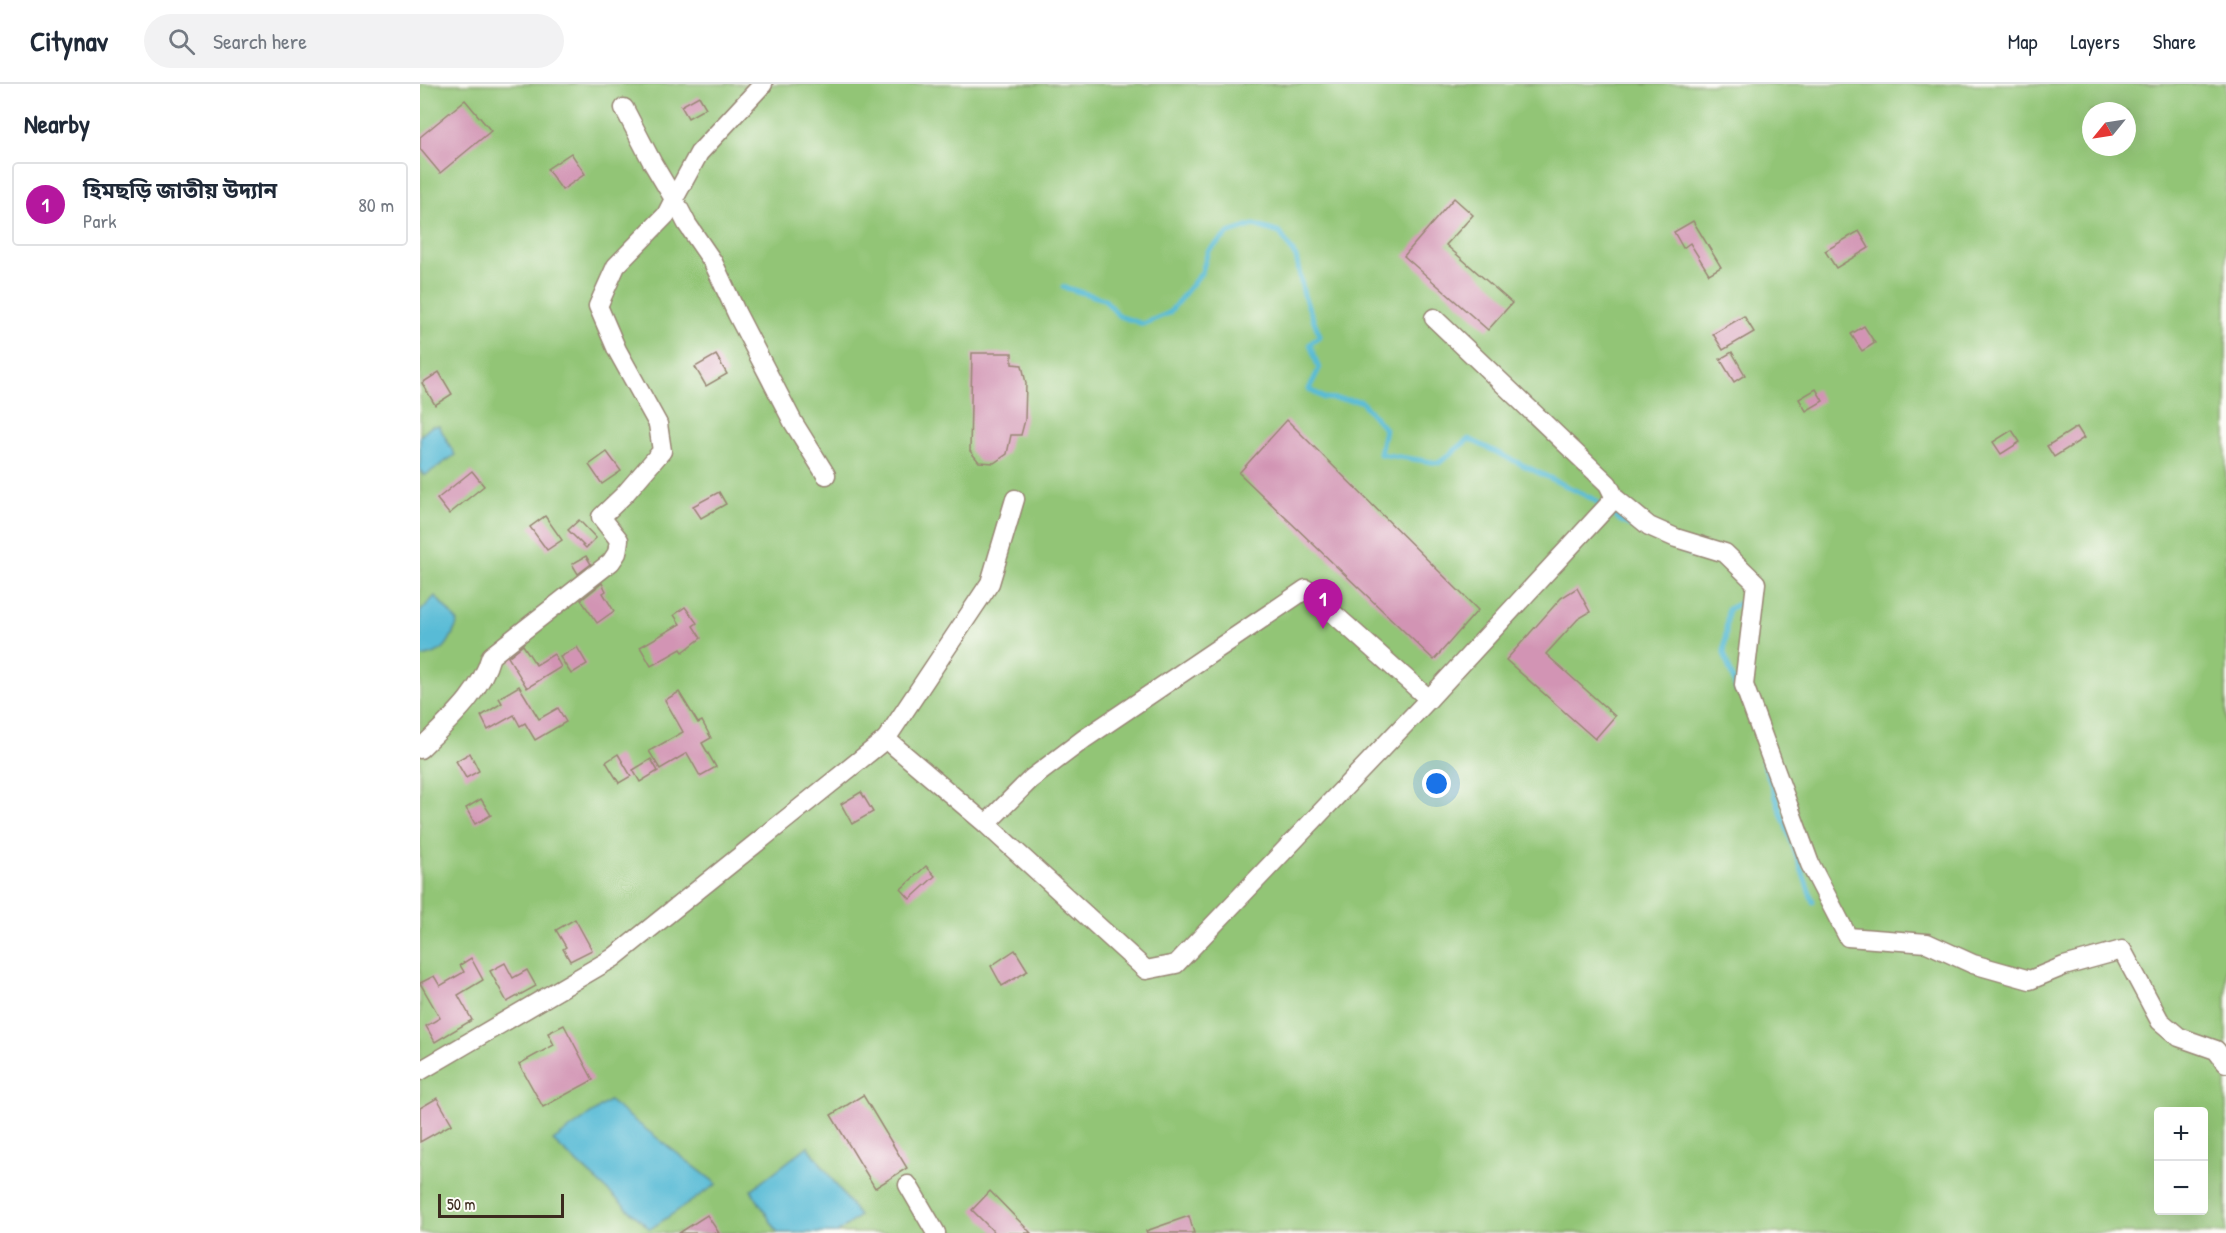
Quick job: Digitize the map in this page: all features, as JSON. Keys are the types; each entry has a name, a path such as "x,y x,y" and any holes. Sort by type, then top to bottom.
{"street":[{"path":"420,749 461,708 479,686 491,656 611,562 617,553 619,540 601,517 624,495 662,451 658,424 617,350 598,306 616,266 666,215 699,153 763,84"},
{"path":"624,108 687,224 712,262 793,422 826,475"},
{"path":"1434,318 1608,484 1615,498 1648,526 1676,538 1725,553 1756,583 1744,685 1810,864 1848,938 1927,943 1972,964 2030,980 2064,966 2122,950 2160,1022 2179,1037 2216,1050 2226,1063"},
{"path":"886,739 986,824 1146,970 1176,964 1429,699 1615,498"},
{"path":"420,1071 613,958 886,739 990,583 1015,499"},
{"path":"986,824 1031,778 1084,739 1306,589 1429,699"},
{"path":"908,1185 936,1233"}],"green space":[{"path":"420,84 2226,84 2226,1233 420,1233"}],"water":[{"path":"432,426 439,426 455,455 424,476 420,470 420,436"},
{"path":"435,596 458,622 445,647 435,653 420,657 420,612"},
{"path":"609,1101 717,1184 650,1229 553,1141"},
{"path":"808,1146 859,1216 837,1233 778,1233 751,1190"}],"building":[{"path":"699,96 706,108 688,118 681,106"},
{"path":"465,100 491,131 440,173 420,149 420,137"},
{"path":"571,153 585,174 562,190 547,169"},
{"path":"1454,198 1473,215 1446,245 1512,303 1488,330 1404,256"},
{"path":"1693,221 1721,267 1709,274 1690,243 1683,248 1674,232"},
{"path":"1859,231 1869,248 1836,268 1825,251"},
{"path":"1744,316 1754,332 1723,350 1713,334"},
{"path":"1864,326 1875,343 1862,351 1851,334"},
{"path":"1732,352 1745,375 1734,382 1720,359"},
{"path":"972,353 1012,353 1012,364 1022,365 1026,383 1025,420 1021,435 1011,435 1007,454 994,463 979,462 970,451"},
{"path":"716,355 727,374 706,386 695,367"},
{"path":"439,372 452,394 435,405 422,383"},
{"path":"1816,389 1823,401 1806,411 1799,399"},
{"path":"1287,420 1478,610 1434,660 1239,473"},
{"path":"2077,427 2084,438 2054,457 2047,446"},
{"path":"2012,430 2020,442 2001,454 1993,442"},
{"path":"607,452 621,471 602,484 589,465"},
{"path":"472,471 484,486 449,514 437,499"},
{"path":"719,492 726,504 701,518 693,506"},
{"path":"545,516 562,540 547,550 530,527"},
{"path":"579,520 596,538 586,548 568,530"},
{"path":"586,556 591,564 578,574 572,564"},
{"path":"602,583 606,591 603,593 614,611 597,623 581,600"},
{"path":"1577,588 1590,612 1578,619 1546,654 1615,716 1595,739 1506,660 1561,598"},
{"path":"685,607 697,623 693,626 701,638 683,652 681,649 651,666 640,647 680,624 674,615"},
{"path":"523,645 536,665 554,654 561,667 527,688 508,657"},
{"path":"577,647 587,664 571,674 560,657"},
{"path":"519,686 539,719 558,708 566,722 535,740 525,723 520,726 514,715 488,730 481,716 502,703 499,698"},
{"path":"679,692 698,723 702,721 711,738 702,743 716,767 700,776 687,753 660,769 649,751 683,732 665,700"},
{"path":"470,753 479,771 466,778 456,761"},
{"path":"618,754 631,776 619,783 606,762"},
{"path":"651,759 658,771 640,782 633,770"},
{"path":"861,792 873,812 852,824 841,804"},
{"path":"481,799 491,815 475,824 466,808"},
{"path":"926,866 935,876 910,899 901,889"},
{"path":"575,919 592,950 570,961 563,949 566,947 556,930"},
{"path":"1015,950 1028,971 1002,986 991,966"},
{"path":"471,958 483,980 458,995 472,1020 435,1042 426,1026 440,1018 420,983 434,976 440,986 464,972 460,965"},
{"path":"505,963 513,978 527,970 536,986 507,1002 490,971"},
{"path":"564,1025 593,1080 543,1107 519,1064 554,1045 548,1033"},
{"path":"863,1095 907,1168 875,1188 831,1115"},
{"path":"437,1098 452,1124 420,1142 420,1108"},
{"path":"990,1191 1031,1233 995,1233 972,1210"},
{"path":"707,1215 719,1233 679,1233"},
{"path":"1189,1216 1194,1233 1147,1233 1146,1231"}],"waterway":[{"path":"1063,287 1104,299 1119,316 1143,324 1169,313 1202,272 1208,251 1229,233 1254,225 1280,233 1296,257 1304,296 1320,336 1310,344 1319,369 1309,389 1324,398 1361,401 1385,429 1380,454 1439,463 1469,439 1593,499 1621,521 1645,533"},
{"path":"1673,545 1691,554 1721,561"},
{"path":"1735,572 1751,598 1728,609 1724,653 1737,691"},
{"path":"1763,762 1813,902"}],"place":[{"name":"হিমছড়ি জাতীয় উদ্যান","path":"1323,629"}]}
